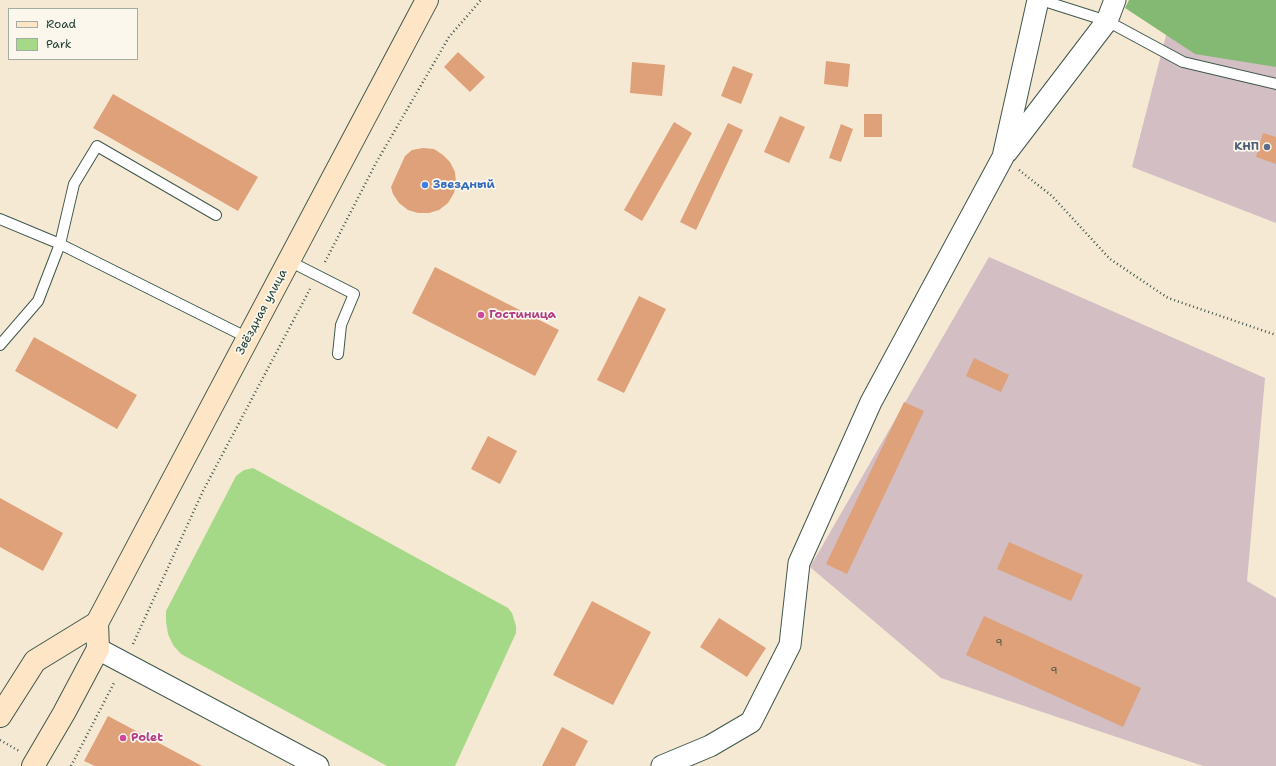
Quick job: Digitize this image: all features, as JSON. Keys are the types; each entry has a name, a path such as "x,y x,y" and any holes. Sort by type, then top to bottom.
{"street":[{"name":"Звёздная улица","path":"98,623 427,0"},
{"path":"1003,157 1038,0"},
{"path":"662,766 710,746 751,722 790,645 798,563 871,402 1003,157 1106,21 1115,0"},
{"path":"33,766 64,713 98,648 98,623"},
{"path":"0,716 35,660 98,623"},
{"path":"98,648 318,766"}],"lane":[{"path":"1041,0 1106,21 1183,62 1276,84"},
{"path":"0,345 38,301 60,244 74,184 97,146 216,215"},
{"path":"0,219 60,244 248,338"},
{"path":"289,261 354,294 341,325 338,354"}],"path":[{"path":"71,766 124,662 203,490 376,163 449,37 481,0"},
{"path":"1003,157 1052,196 1110,259 1168,298 1276,335"}],"shaded area":[{"path":"1170,20 1276,48 1276,223 1132,167"},
{"path":"989,257 1265,378 1247,581 1276,598 1276,766 1203,766 941,678 810,567"}],"green space":[{"path":"1129,0 1276,0 1276,67 1195,54 1125,8"},
{"path":"253,468 508,608 512,613 516,626 516,633 455,766 387,766 181,654 173,645 168,634 166,611 236,476 244,470"}],"building":[{"path":"458,52 485,77 470,92 444,67"},
{"path":"826,61 850,64 848,87 824,84"},
{"path":"632,62 665,65 662,96 630,93"},
{"path":"733,66 753,74 741,104 721,96"},
{"path":"113,94 258,177 238,211 93,128"},
{"path":"864,114 882,114 882,137 864,137"},
{"path":"780,116 805,127 789,163 764,152"},
{"path":"674,122 692,133 642,221 624,210"},
{"path":"728,123 743,130 696,230 680,222"},
{"path":"841,124 853,129 841,162 829,158"},
{"name":"КНП","path":"1263,133 1276,137 1276,164 1256,157"},
{"path":"423,148 434,149 443,155 450,162 455,172 456,183 454,193 448,203 439,210 429,213 418,213 408,210 399,203 393,194 391,187 405,156 412,150"},
{"path":"435,267 559,330 535,376 412,313"},
{"path":"639,296 666,309 624,393 597,380"},
{"path":"34,337 137,395 117,429 15,371"},
{"path":"974,358 1009,375 1001,392 966,376"},
{"path":"904,402 924,411 847,574 826,564"},
{"path":"488,436 517,451 500,484 471,469"},
{"path":"0,498 63,533 43,571 0,547"},
{"path":"1009,542 1083,575 1071,601 997,569"},
{"path":"592,601 651,632 613,705 553,675"},
{"path":"984,616 1141,688 1123,727 966,655"},
{"path":"719,618 766,648 747,677 700,647"},
{"name":"Polet","path":"108,716 202,766 95,766 84,761"},
{"path":"562,727 588,741 575,766 542,766"}],"place":[{"name":"КНП","path":"1267,147"},
{"name":"Звездный","path":"425,185"},
{"name":"Гостиница","path":"481,315"},
{"name":"Polet","path":"123,738"}]}
